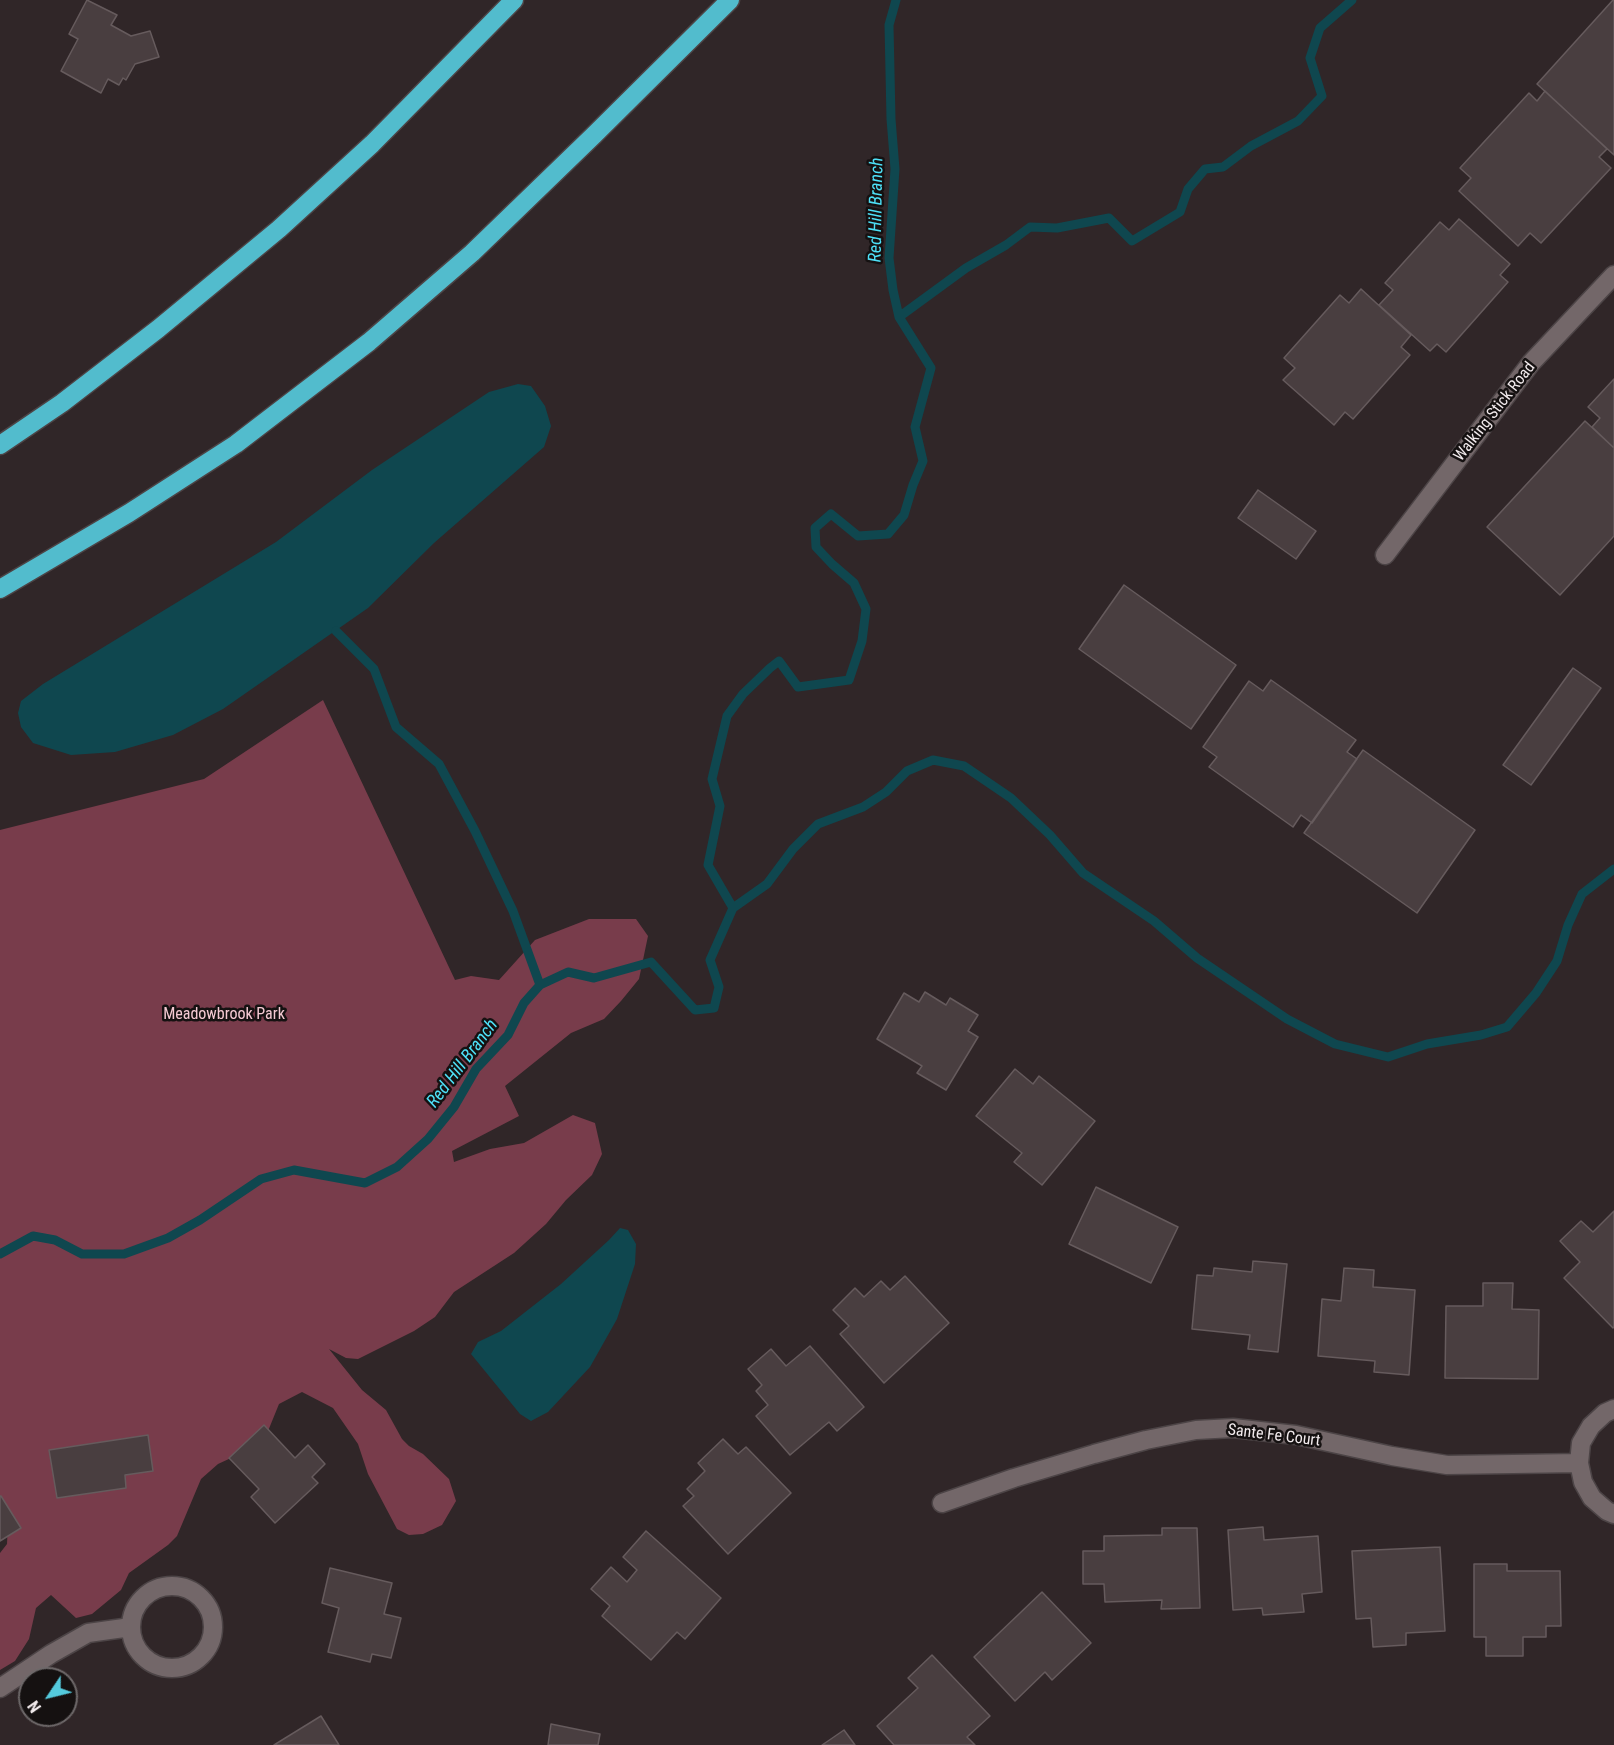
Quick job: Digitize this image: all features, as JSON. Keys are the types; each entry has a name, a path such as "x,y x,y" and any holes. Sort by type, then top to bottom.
{"highway":[{"path":"0,444 62,403 158,329 279,229 372,144 514,0"},
{"path":"0,589 129,513 236,444 369,342 480,245 730,0"}],"street":[{"name":"Walking Stick Road","path":"1385,555 1531,363 1614,275"},
{"path":"1614,1409 1605,1413 1591,1426 1581,1443 1579,1462 1582,1482 1592,1498 1614,1514"},
{"name":"Sante Fe Court","path":"942,1503 1014,1478 1146,1440 1205,1430 1233,1428 1296,1435 1392,1456 1448,1465 1579,1462"},
{"path":"168,1586 183,1587 196,1594 207,1605 212,1619 212,1635 207,1649 197,1660 184,1667 169,1668 154,1664 142,1655 134,1642 131,1627 134,1612 142,1599 154,1590 168,1586"},
{"path":"0,1688 51,1654 88,1633 131,1627"}],"green space":[{"name":"Meadowbrook Park","path":"323,700 455,980 471,976 499,980 535,940 589,919 636,919 648,936 639,979 604,1019 571,1033 505,1086 519,1116 452,1151 454,1162 490,1149 524,1143 573,1115 595,1123 602,1154 592,1175 566,1200 546,1224 514,1253 454,1292 435,1317 414,1331 358,1359 346,1358 329,1349 362,1390 386,1410 402,1439 423,1454 449,1479 456,1501 442,1525 423,1534 409,1535 397,1529 368,1474 358,1444 333,1408 302,1392 279,1404 266,1436 244,1452 218,1464 201,1479 177,1536 129,1573 121,1590 92,1614 76,1618 51,1595 36,1608 29,1639 15,1661 0,1670 0,1553 7,1544 8,1522 0,1514 0,830 204,779"}],"water":[{"path":"518,384 531,386 545,406 551,426 544,447 434,543 368,608 223,709 173,735 115,752 71,755 33,743 21,727 18,713 21,701 43,684 276,542 372,470 489,392"},
{"path":"620,1228 628,1230 636,1244 635,1264 617,1319 590,1367 548,1412 531,1421 520,1414 471,1354 478,1342 501,1331 561,1284"}],"building":[{"path":"87,0 117,15 111,25 131,36 150,31 159,57 135,64 126,80 123,78 119,85 108,79 101,93 61,71 78,39 69,34"},
{"path":"1614,0 1614,155 1537,84"},
{"path":"1545,91 1607,149 1599,157 1611,168 1541,243 1530,233 1518,246 1459,191 1471,178 1460,168 1529,93 1537,101"},
{"path":"1459,219 1510,264 1500,275 1508,282 1446,352 1437,344 1430,351 1379,305 1393,290 1385,283 1440,222 1449,230"},
{"path":"1361,289 1411,335 1401,347 1410,355 1353,419 1345,412 1334,425 1283,380 1295,368 1284,358 1340,295 1349,303"},
{"path":"1614,379 1614,448 1592,427 1600,418 1588,407"},
{"path":"1585,421 1614,448 1614,536 1560,595 1487,527"},
{"path":"1258,490 1316,531 1296,559 1238,518"},
{"path":"1124,585 1236,665 1191,729 1079,649"},
{"path":"1573,668 1601,688 1531,785 1503,765"},
{"path":"1271,680 1356,740 1347,752 1357,759 1312,823 1301,815 1293,827 1209,767 1217,757 1203,747 1249,681 1263,691"},
{"path":"1363,750 1475,830 1417,913 1304,833"},
{"path":"925,992 946,1005 950,998 978,1015 968,1031 978,1037 946,1090 917,1073 922,1066 877,1039 904,993 919,1002"},
{"path":"1015,1069 1033,1084 1039,1076 1095,1121 1042,1185 1014,1162 1022,1153 976,1116"},
{"path":"1096,1187 1178,1227 1151,1283 1069,1244"},
{"path":"1614,1211 1613,1328 1564,1278 1580,1262 1560,1241 1581,1221 1593,1232"},
{"path":"1253,1261 1287,1264 1278,1352 1248,1349 1250,1335 1192,1329 1197,1275 1213,1276 1214,1268 1252,1272"},
{"path":"1344,1268 1374,1270 1373,1287 1415,1290 1409,1375 1374,1372 1375,1361 1318,1356 1322,1299 1341,1301"},
{"path":"905,1276 949,1323 884,1383 840,1334 849,1326 833,1310 855,1288 864,1297 881,1281 890,1290"},
{"path":"1483,1283 1513,1283 1512,1309 1539,1310 1538,1379 1445,1378 1446,1306 1483,1306"},
{"path":"810,1346 864,1407 837,1431 829,1422 790,1455 756,1416 768,1405 756,1391 762,1385 748,1369 771,1349 786,1366"},
{"path":"264,1425 295,1458 308,1445 325,1464 312,1477 318,1483 275,1523 251,1497 259,1489 229,1458"},
{"path":"148,1435 153,1471 125,1475 126,1488 57,1498 49,1450"},
{"path":"723,1439 738,1454 746,1447 791,1493 728,1554 683,1506 694,1496 687,1489 705,1471 698,1463"},
{"path":"0,1496 21,1528 0,1541"},
{"path":"1263,1527 1264,1540 1318,1536 1322,1592 1302,1594 1304,1612 1263,1615 1262,1608 1233,1610 1228,1530"},
{"path":"1162,1528 1197,1528 1200,1608 1161,1609 1162,1600 1105,1602 1104,1584 1083,1584 1083,1551 1104,1551 1104,1536 1162,1535"},
{"path":"646,1531 721,1598 685,1639 677,1632 651,1660 602,1616 610,1606 591,1589 611,1567 627,1582 637,1570 623,1557"},
{"path":"1440,1547 1445,1631 1406,1633 1406,1645 1373,1647 1371,1618 1356,1619 1352,1551"},
{"path":"1474,1564 1507,1564 1507,1571 1560,1571 1561,1626 1546,1626 1546,1637 1523,1637 1523,1656 1486,1656 1486,1637 1474,1637"},
{"path":"330,1568 392,1583 384,1614 401,1618 391,1658 372,1654 370,1662 328,1652 339,1608 322,1603"},
{"path":"1042,1592 1091,1643 1052,1680 1045,1672 1015,1701 974,1657"},
{"path":"932,1655 990,1716 967,1737 975,1745 894,1745 877,1726 918,1688 908,1678"},
{"path":"321,1716 339,1745 274,1745"},
{"path":"551,1724 600,1734 598,1745 548,1745"},
{"path":"844,1730 855,1745 822,1745 828,1741"}],"waterway":[{"name":"Red Hill Branch","path":"0,1254 33,1236 55,1240 82,1254 124,1254 168,1238 200,1220 261,1179 294,1170 365,1183 397,1167 428,1139 454,1107 476,1069 508,1035 524,1003 540,985 568,972 594,978 651,962 695,1010 714,1008 719,987 710,960 733,908 708,865 720,806 712,779 727,716 743,694 779,661 798,687 849,680 862,641 866,609 854,583 816,547 815,528 831,514 858,536 888,534 904,515 923,461 915,427 931,368 899,317 889,258 895,169 891,119 889,25 896,0"},
{"path":"899,317 966,268 1006,245 1030,227 1057,228 1109,218 1132,241 1180,212 1188,189 1205,169 1223,167 1251,146 1298,121 1322,96 1310,58 1320,28 1352,0"},
{"path":"336,631 374,669 396,727 439,764 475,831 513,911 540,985"},
{"path":"733,908 767,884 793,849 818,824 863,807 886,792 907,771 933,760 964,766 1011,798 1050,835 1083,873 1154,921 1197,958 1287,1019 1335,1044 1388,1057 1427,1044 1481,1035 1507,1027 1536,993 1557,961 1568,925 1582,894 1614,869"}]}
